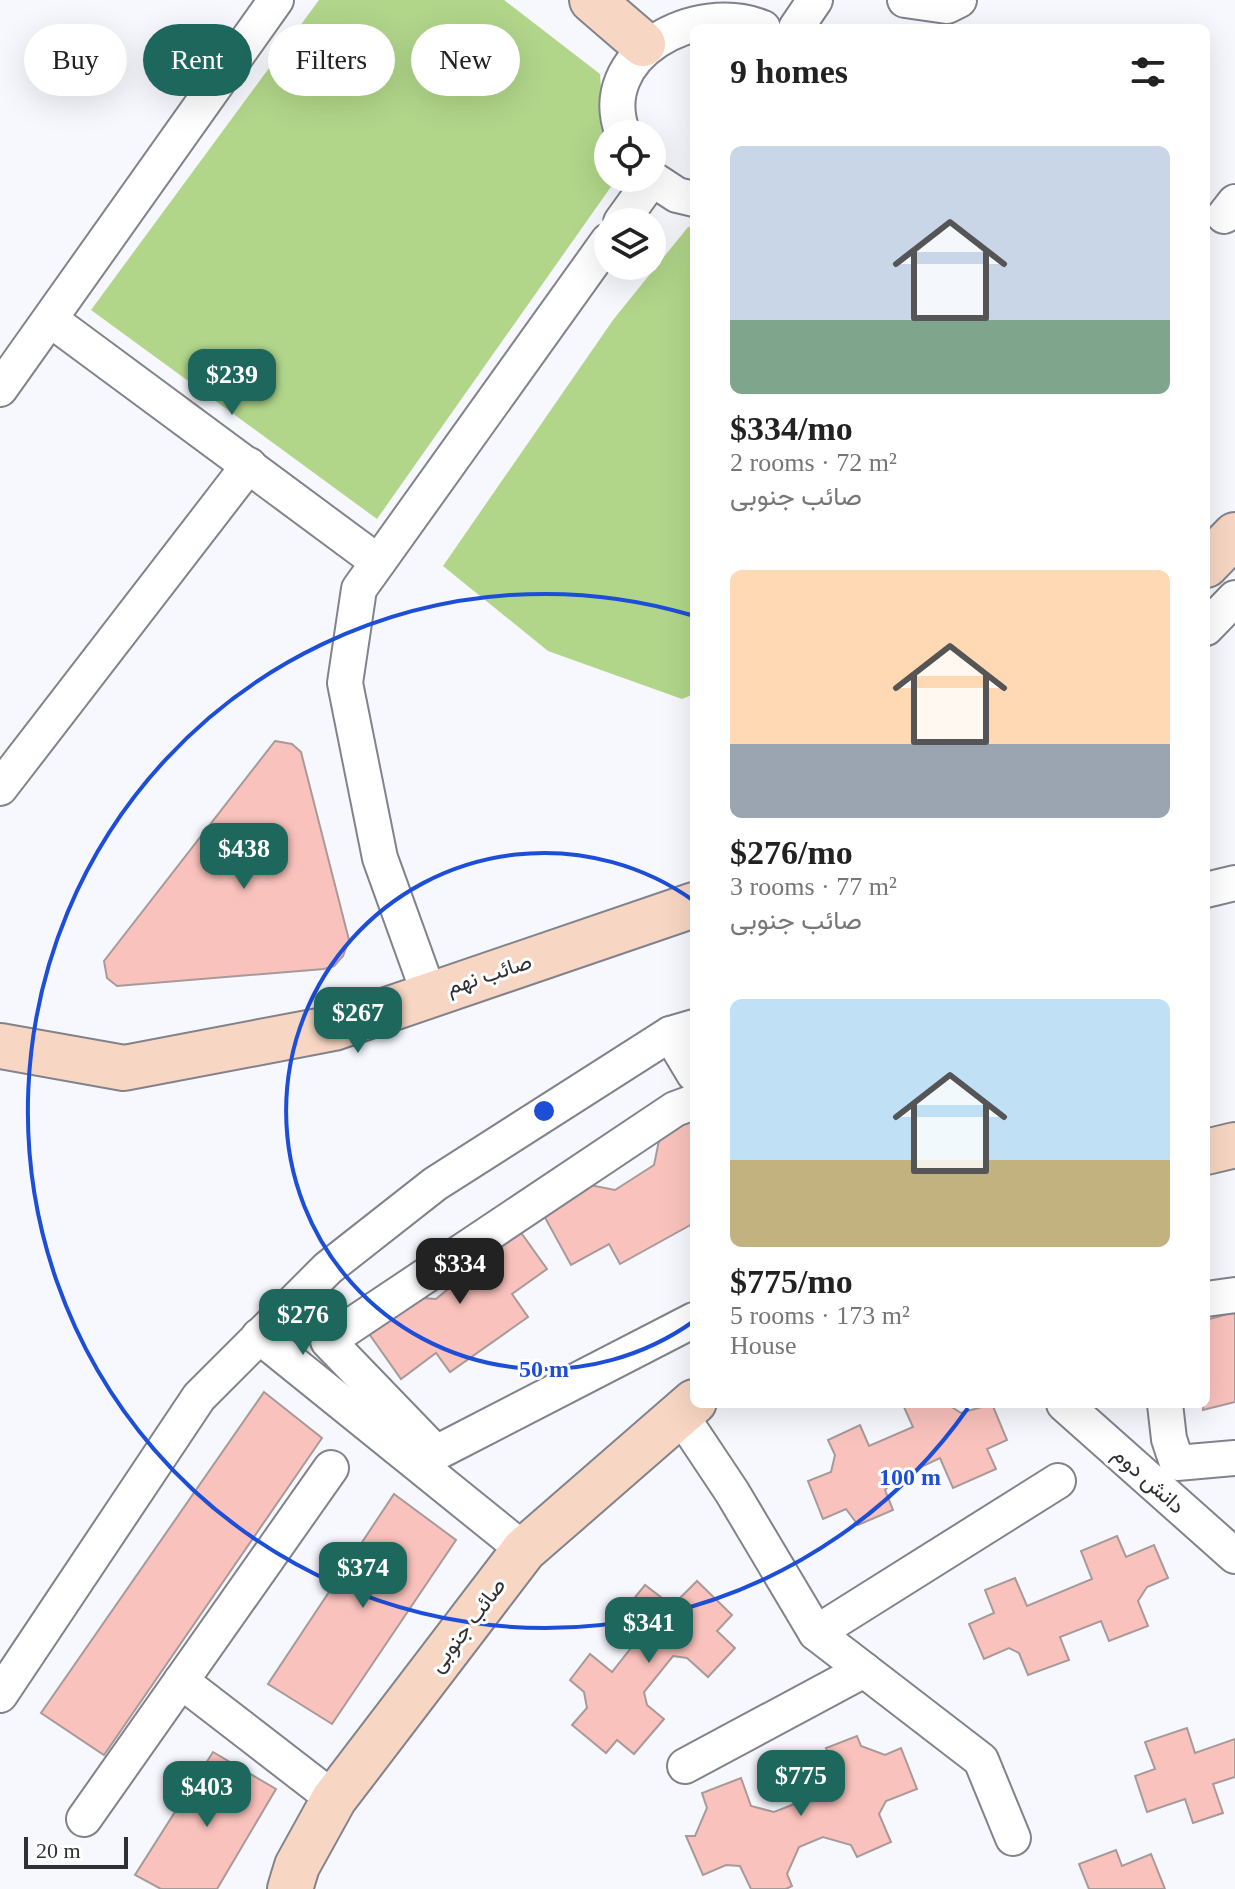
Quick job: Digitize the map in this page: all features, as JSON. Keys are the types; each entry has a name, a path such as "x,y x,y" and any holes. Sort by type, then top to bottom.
{"main road":[{"path":"592,0 643,44"},
{"path":"1210,561 1235,535"},
{"name":"صائب نهم","path":"0,1046 124,1068 334,1028 690,906"},
{"path":"1210,1151 1235,1145"},
{"name":"صائب جنوبی","path":"290,1889 297,1866 334,1799 524,1550 687,1408"}],"street":[{"path":"0,389 276,0"},
{"path":"799,24 815,0"},
{"path":"905,0 947,6 959,0"},
{"path":"621,120 619,98 627,70 643,44 666,26 697,14 729,14 753,24"},
{"path":"666,188 690,198"},
{"path":"429,994 380,858 345,683 359,589 594,261"},
{"path":"51,320 378,562"},
{"path":"0,788 249,465"},
{"path":"1210,624 1235,598"},
{"path":"1210,889 1235,883"},
{"path":"0,1695 199,1397 328,1268 435,1184 682,1031 690,1060"},
{"path":"690,1103 675,1109 328,1341 436,1453 690,1322"},
{"path":"1210,1298 1235,1295"},
{"path":"259,1336 524,1550"},
{"path":"687,1408 732,1492 816,1633 981,1760 1013,1838"},
{"name":"دانش دوم","path":"1068,1408 1235,1556"},
{"path":"1165,1408 1169,1439 1177,1463 1235,1458"},
{"path":"84,1819 331,1468"},
{"path":"816,1633 1058,1481"},
{"path":"685,1766 864,1670"},
{"path":"181,1681 334,1799"}],"green space":[{"path":"319,0 504,0 600,74 604,120 594,120 594,192 607,192 377,519 91,310 248,96 252,96 252,91 268,69 268,96 395,96 395,24 301,24"},
{"path":"690,227 690,696 682,699 548,651 443,566 613,320 645,280 666,280 666,254"}],"building":[{"path":"275,741 292,744 301,752 349,940 343,956 334,966 324,969 117,986 107,978 104,961"},
{"path":"690,1115 690,1225 620,1264 609,1244 571,1265 537,1203 575,1182 615,1190 654,1165 661,1131"},
{"path":"507,1213 547,1269 512,1294 528,1317 450,1372 436,1353 401,1379 360,1321 395,1296 436,1299 471,1270 475,1235"},
{"path":"1235,1312 1235,1402 1203,1410 1210,1408 1210,1319"},
{"path":"264,1392 322,1438 104,1755 41,1713"},
{"path":"904,1408 953,1408 961,1413 994,1408 1007,1440 987,1449 996,1469 953,1488 940,1458 895,1479 885,1490 893,1510 858,1525 846,1509 823,1519 808,1481 831,1472 835,1455 828,1440 860,1425 869,1446 913,1427"},
{"path":"394,1494 456,1540 332,1724 268,1684"},
{"path":"1117,1536 1126,1557 1154,1545 1168,1578 1147,1587 1138,1601 1148,1626 1109,1641 1101,1621 1060,1637 1069,1660 1028,1675 1019,1653 1009,1648 984,1659 969,1624 994,1613 985,1590 1015,1578 1027,1606 1092,1579 1081,1551"},
{"path":"697,1581 732,1615 717,1631 735,1648 708,1677 687,1658 673,1656 644,1692 647,1705 664,1719 634,1754 617,1740 606,1753 572,1725 587,1708 584,1692 570,1680 590,1654 612,1672 645,1630 623,1612 645,1585 666,1601 677,1601"},
{"path":"1187,1728 1195,1753 1235,1739 1235,1777 1213,1784 1223,1813 1193,1823 1185,1799 1147,1812 1135,1776 1155,1769 1145,1742"},
{"path":"857,1736 861,1746 885,1755 901,1748 917,1789 886,1801 879,1814 891,1842 857,1857 851,1845 823,1837 799,1847 787,1874 792,1886 786,1889 751,1889 740,1866 726,1865 703,1875 686,1836 695,1836 707,1808 702,1793 741,1778 751,1806 774,1812 841,1786 826,1748"},
{"path":"213,1752 276,1789 217,1889 161,1889 135,1875"},
{"path":"1116,1850 1122,1866 1151,1854 1165,1889 1089,1889 1079,1864"}]}
